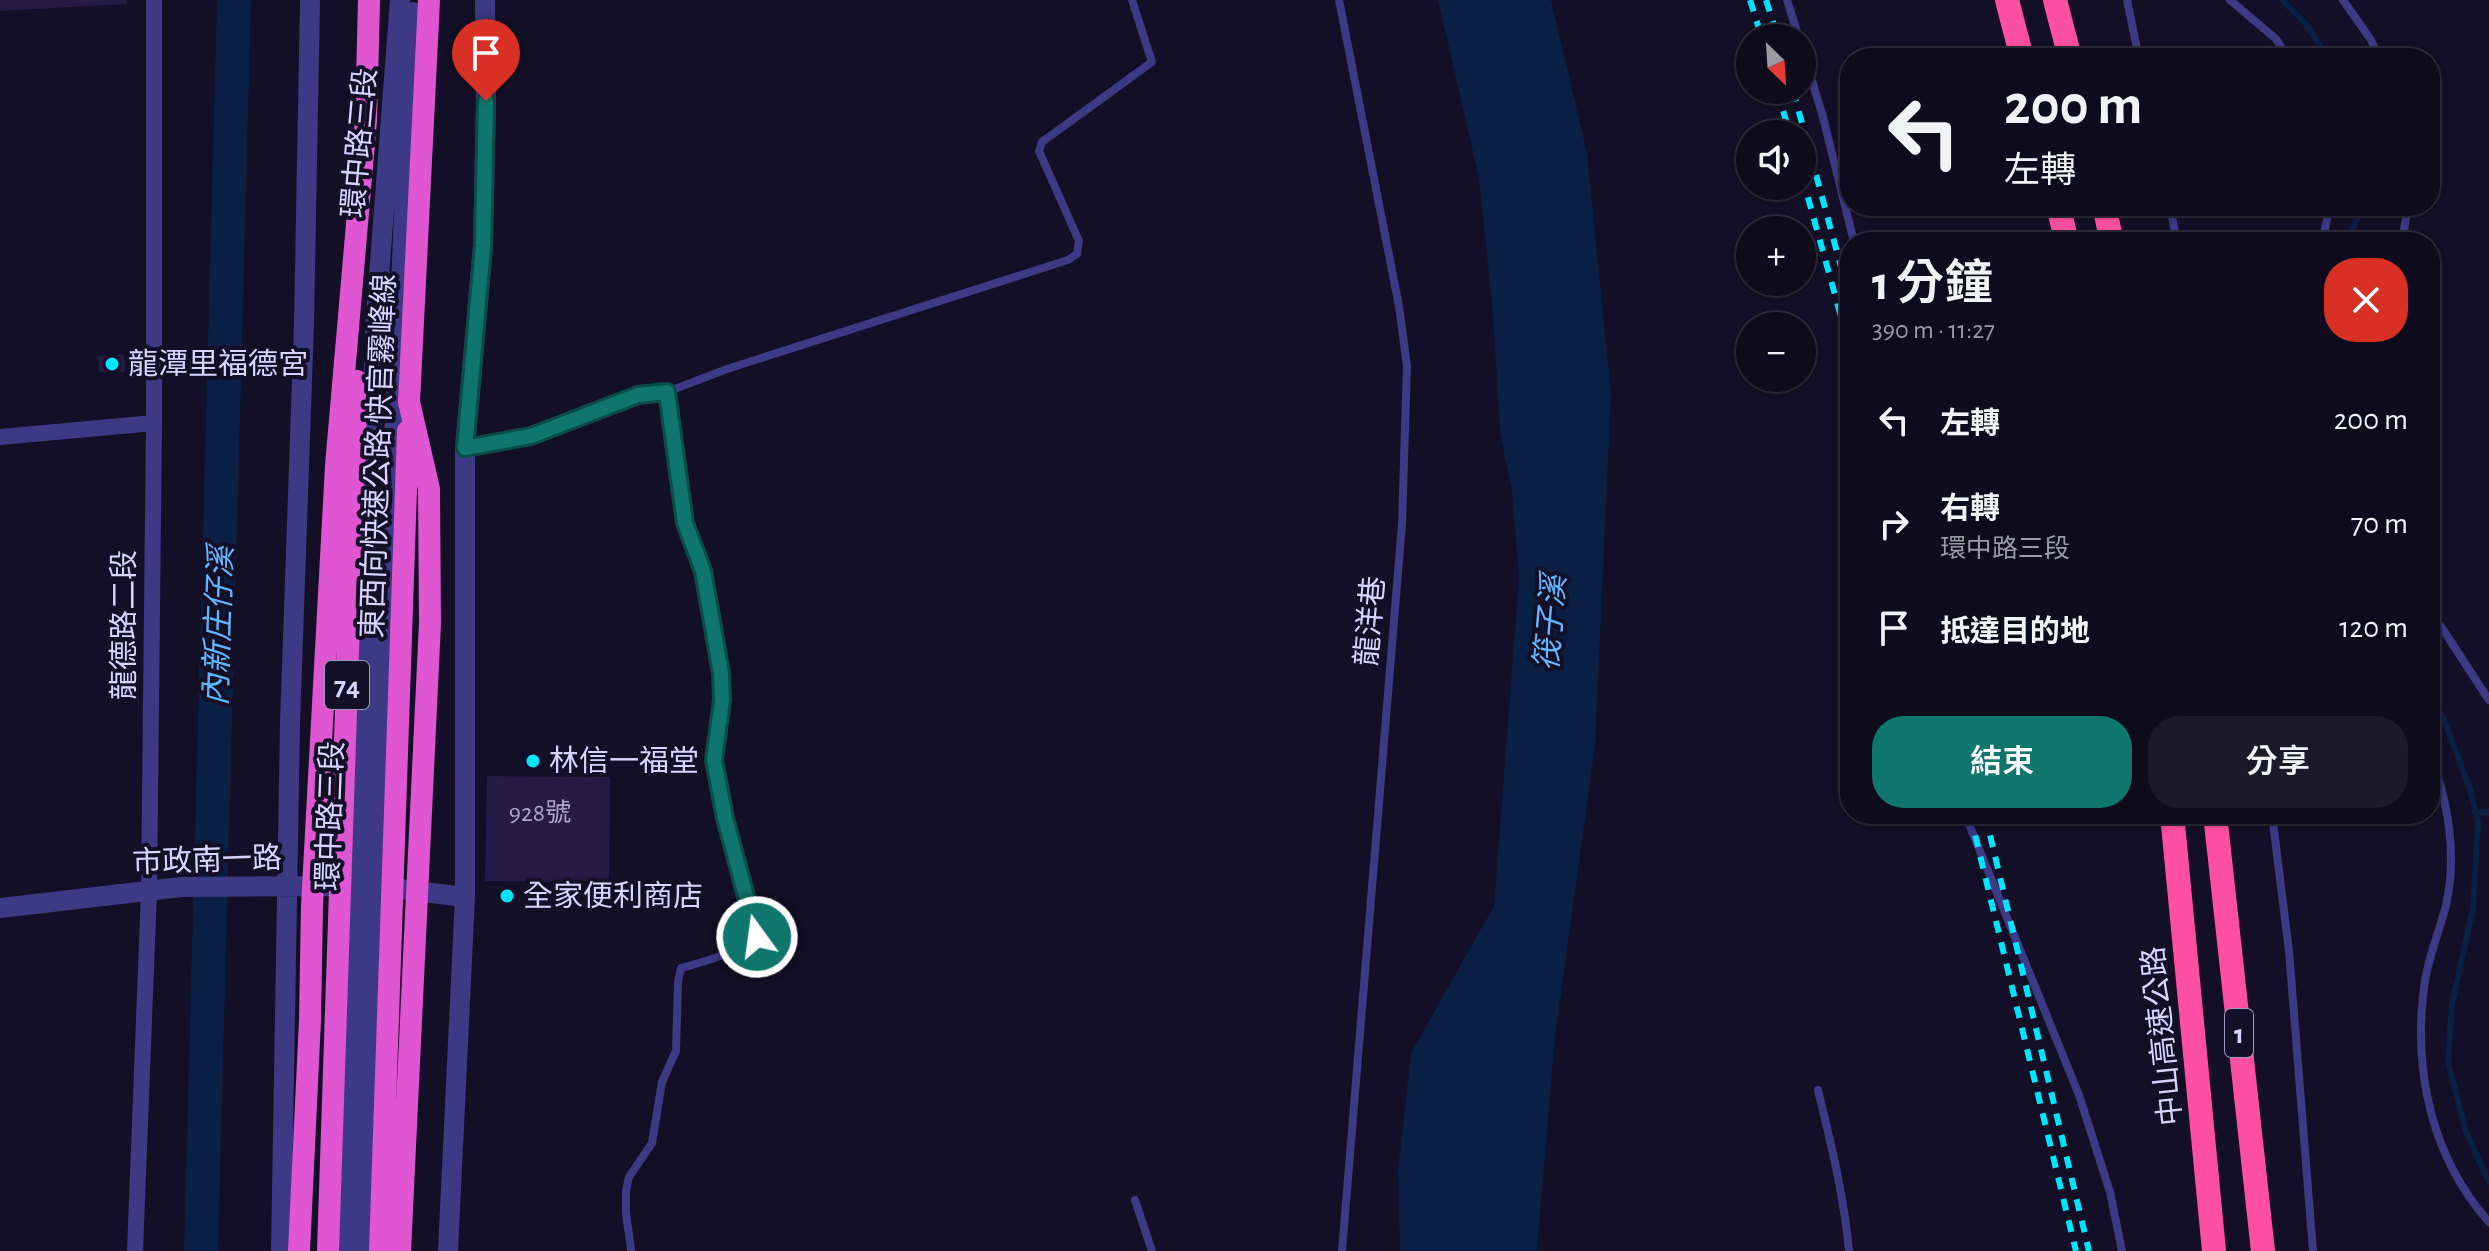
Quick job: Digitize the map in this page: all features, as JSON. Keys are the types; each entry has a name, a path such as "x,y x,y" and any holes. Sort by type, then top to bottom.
{"highway":[{"name":"東西向快速公路 快官霧峰線","path":"328,1251 369,0"},
{"name":"東西向快速公路 快官霧峰線","path":"380,1251 409,402 429,0"},
{"path":"2007,0 2019,48"},
{"path":"2055,0 2067,48"},
{"path":"299,1251 312,906 336,466 366,120"},
{"path":"400,1251 430,623 429,489 409,402"},
{"name":"中山高速公路","path":"2173,824 2214,1251"},
{"name":"1","path":"2216,824 2263,1251"}],"street":[{"name":"龍德路二段","path":"135,1251 149,891 154,0"},
{"name":"環中路三段","path":"281,1251 287,887 304,324 310,0"},
{"name":"環中路三段","path":"363,1251 375,328 400,0"},
{"name":"環中路三段","path":"347,1251 413,0"},
{"path":"448,1251 465,897 465,448 483,246 485,0"},
{"path":"0,437 154,423"},
{"name":"市政南一路","path":"0,908 181,887 366,885 465,897"}],"lane":[{"path":"465,448 531,436 638,395 667,392 727,369 915,308 1056,266 1077,254 1079,241 1039,151 1042,142 1152,62 1132,0"},
{"name":"龍洋巷","path":"1339,0 1399,306 1407,366 1402,524 1342,1251"},
{"path":"1787,0 1795,24"},
{"path":"2127,0 2137,48"},
{"path":"2230,0 2276,39 2282,48"},
{"path":"2343,0 2375,48"},
{"path":"1816,94 1840,186"},
{"path":"631,1250 626,1191 629,1177 652,1143 662,1082 676,1051 681,968 712,960 757,937 725,818 714,760 722,700 721,673 703,571 685,523 667,392"},
{"path":"2440,626 2489,700"},
{"path":"2440,785 2449,826 2451,861 2446,903 2424,985 2420,1031 2422,1070 2440,1144 2489,1222"},
{"path":"1969,824 2079,1095 2110,1192 2122,1251"},
{"path":"2273,824 2289,951 2313,1251"},
{"path":"1818,1090 1833,1150 1849,1251"},
{"path":"1135,1200 1152,1251"}],"water":[{"name":"筏子溪","path":"1438,0 1551,0 1587,153 1611,394 1595,746 1555,1037 1537,1251 1400,1251 1398,1170 1411,1053 1494,906 1519,578 1512,492 1500,432 1493,314 1479,178"}],"building":[{"path":"0,0 126,0 126,4 0,11"},
{"name":"龍潭里福德宮","path":"124,355 125,372 99,372 98,356"},
{"path":"487,776 610,777 609,882 485,881"}],"waterway":[{"name":"內新庄仔溪","path":"201,1251 234,0"},
{"path":"2282,0 2305,23 2321,48"},
{"path":"2351,232 2358,216"},
{"path":"2440,712 2470,789 2478,823 2473,908 2452,1004 2448,1062 2466,1132 2489,1182"},
{"path":"2475,813 2489,812"}],"railway":[{"path":"1750,0 1758,24"},
{"path":"1766,0 1774,24"},
{"path":"1781,104 1786,120"},
{"path":"1797,104 1840,263"},
{"path":"1809,200 1840,313"},
{"path":"1972,824 2076,1251"},
{"path":"1987,824 2089,1251"}],"place":[{"name":"龍潭里福德宮","path":"112,364"},
{"name":"林信一福堂","path":"533,761"},
{"name":"全家便利商店","path":"507,896"}],"route":[{"path":"486,101 483,246 465,448 531,436 638,395 667,392 685,523 703,571 721,673 722,700 714,760 725,818 757,937"}]}
